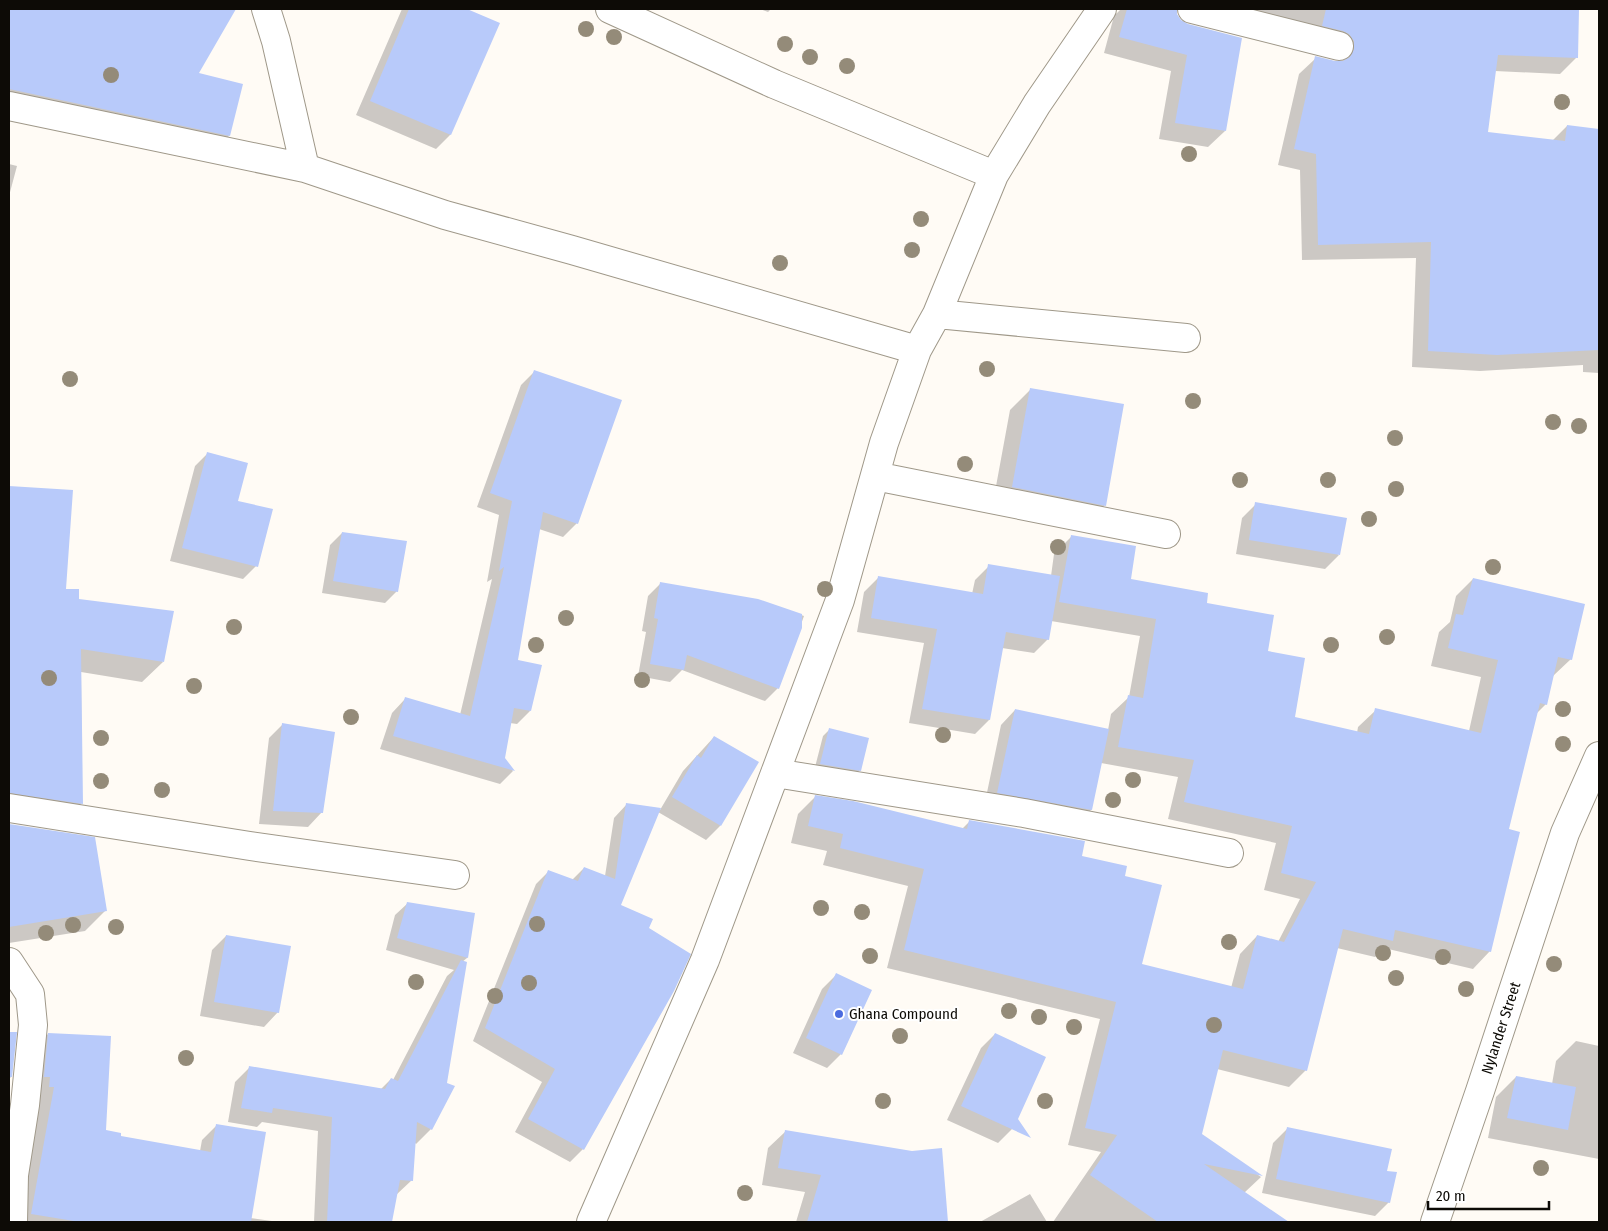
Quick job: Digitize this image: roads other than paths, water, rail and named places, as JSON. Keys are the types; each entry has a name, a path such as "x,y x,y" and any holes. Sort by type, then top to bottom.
{"street":[{"path":"266,9 276,41 305,168"},
{"path":"610,9 774,84 994,175"},
{"path":"591,1222 705,960 775,774 840,600 884,443 917,350 937,314 994,175 1037,104 1102,9"},
{"path":"1192,9 1340,46"},
{"path":"9,106 305,168 445,215 917,350"},
{"path":"937,314 1186,338"},
{"path":"875,476 1166,534"},
{"name":"Nylander Street","path":"1434,1222 1480,1092 1565,833 1599,756"},
{"path":"775,774 1024,813 1229,853"},
{"path":"9,808 250,846 455,875"},
{"path":"9,962 30,994 32,1025 25,1105 14,1175 13,1222"}],"place":[{"name":"Ghana Compound","path":"839,1014"}]}
